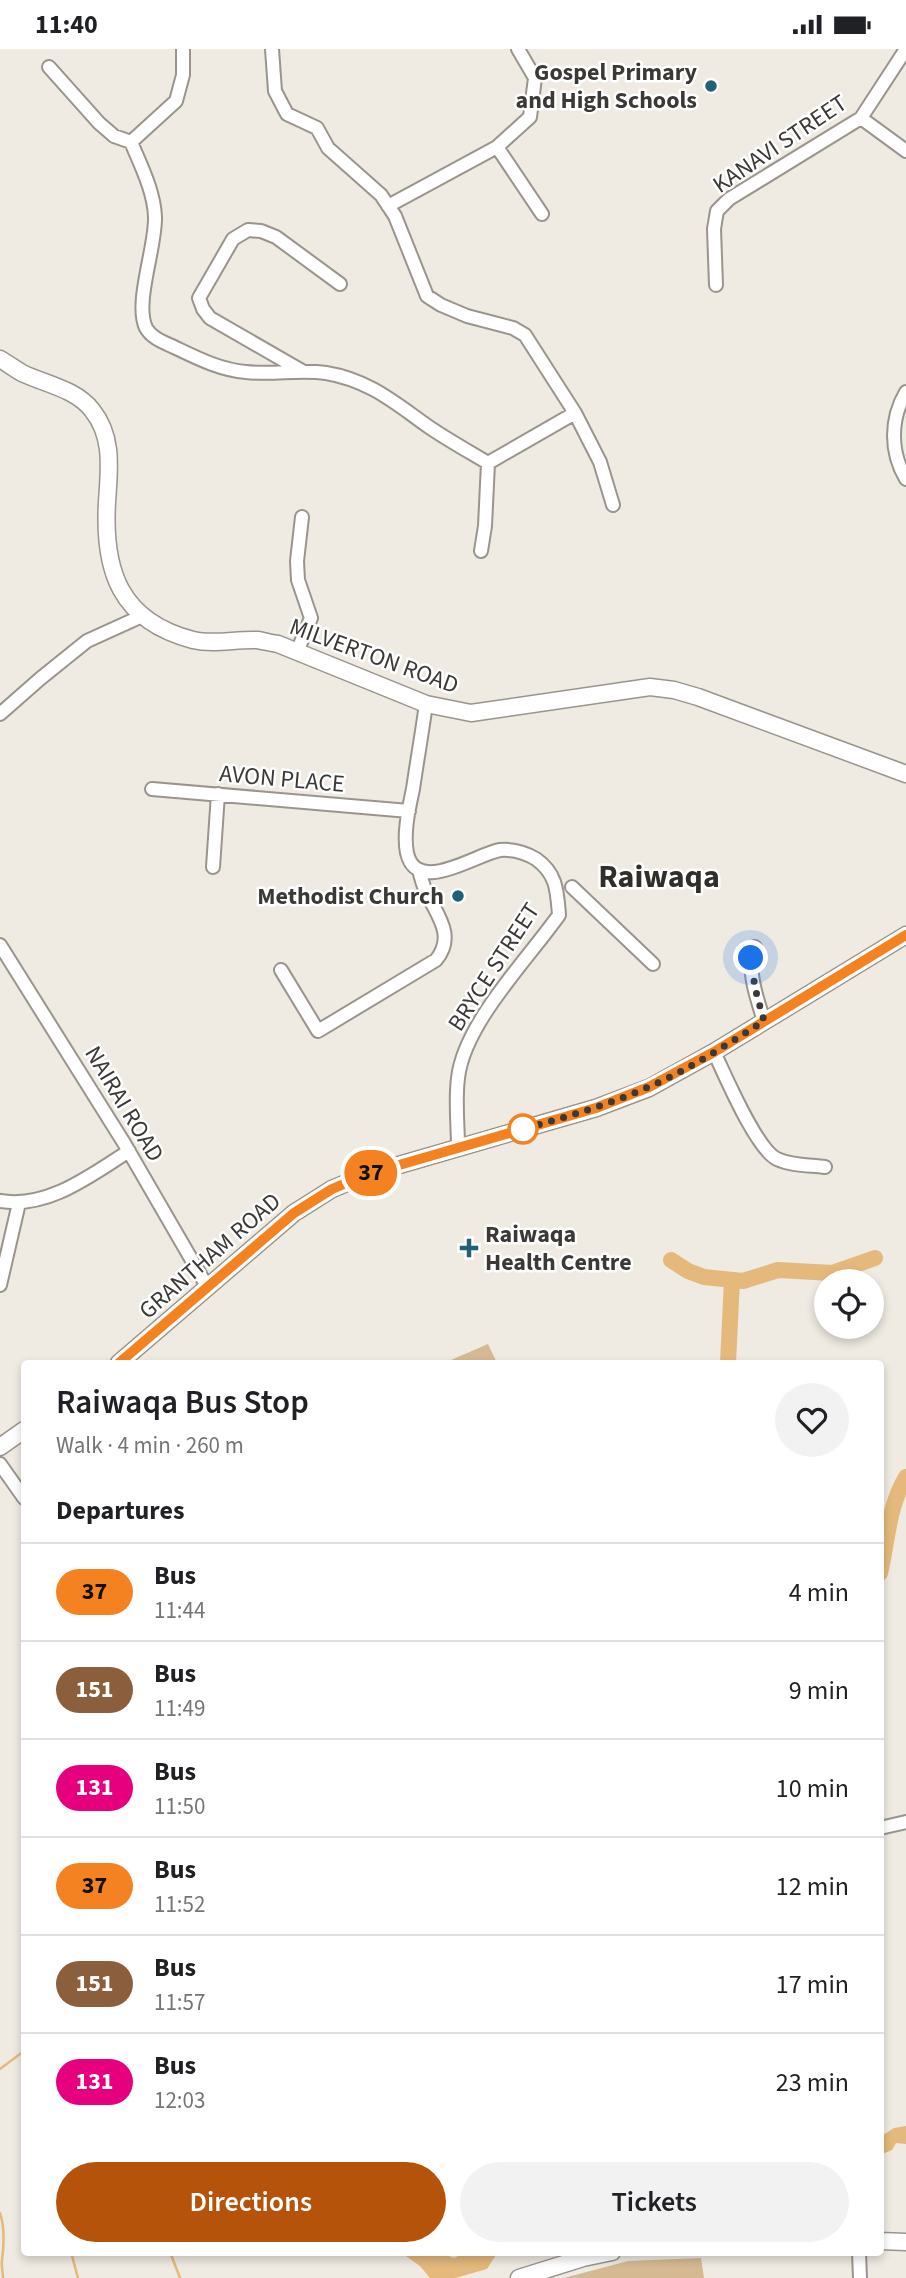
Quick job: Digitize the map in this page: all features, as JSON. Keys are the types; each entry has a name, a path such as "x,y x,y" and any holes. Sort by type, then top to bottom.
{"main road":[{"name":"MILVERTON ROAD","path":"0,359 23,373 73,394 92,408 105,431 108,450 106,535 113,573 124,598 142,616 168,630 195,640 257,640 278,644 426,704 471,713 650,687 674,690 906,774"},
{"name":"GRANTHAM ROAD","path":"123,1360 294,1213 314,1199 368,1174 596,1108 649,1087 714,1052 906,935"},
{"path":"0,1447 21,1432"},
{"path":"519,2278 593,2256"}],"street":[{"path":"131,142 176,101 183,75 183,49"},
{"path":"272,49 275,92 287,114 317,128 328,148 381,195 395,216 427,296 467,316 513,328 525,335 575,413 600,462 613,505"},
{"path":"388,206 496,147 530,117 535,78 518,49"},
{"name":"KANAVI STREET","path":"716,285 714,229 718,211 729,199 861,118 906,49"},
{"path":"49,68 99,123 114,136 131,142 149,186 155,216 153,244 146,272 143,318 147,330 156,339 231,370 249,373 303,371 349,379 377,390 488,463"},
{"path":"861,118 906,151"},
{"path":"496,147 542,214"},
{"path":"303,371 210,318 199,298 233,239 248,230 261,231 276,237 340,283"},
{"path":"906,392 898,405 894,426 895,453 906,479"},
{"path":"488,463 575,413"},
{"path":"481,551 488,463"},
{"path":"297,652 311,618 298,580 297,561 302,517"},
{"path":"0,714 88,641 142,616"},
{"path":"281,970 318,1031 436,960 443,952 444,929 425,890 419,870 411,864 407,851 409,811 426,704"},
{"name":"AVON PLACE","path":"152,789 409,811"},
{"path":"213,867 218,794"},
{"name":"BRYCE STREET","path":"419,870 436,872 500,851 515,850 548,867 555,881 558,898 559,915 495,998 465,1051 457,1077 458,1148"},
{"path":"572,887 653,964"},
{"name":"NAIRAI ROAD","path":"0,945 129,1151 208,1288"},
{"path":"755,947 751,958 752,971 764,1021"},
{"path":"714,1052 743,1110 770,1154 780,1160 825,1167"},
{"path":"0,1201 19,1203 46,1197 74,1185 129,1151"},
{"path":"0,1285 19,1203"},
{"path":"0,1464 21,1494"},
{"path":"884,1827 906,1822"},
{"path":"859,2256 860,2278"}],"shaded area":[{"path":"488,1344 496,1360 451,1360"},
{"path":"906,2126 906,2144 896,2143 892,2150 884,2153 884,2134 894,2128"},
{"path":"406,2256 495,2256 487,2269 455,2278 430,2278 420,2266"},
{"path":"701,2258 704,2278 564,2278 628,2261"}],"waterway":[{"path":"671,1260 704,1277 743,1281 778,1270 832,1273 875,1258"},
{"path":"728,1360 732,1280"},
{"path":"884,1553 895,1500 906,1477"},
{"path":"0,2069 21,2053"},
{"path":"0,2213 4,2242 3,2278"},
{"path":"72,2256 78,2278"},
{"path":"172,2256 180,2278"}],"bus line":[{"name":"37","path":"123,1360 294,1213 332,1189 368,1174 596,1108 649,1087 714,1052 906,935"}],"place":[{"name":"Gospel Primary and High Schools","path":"711,86"},
{"name":"Methodist Church","path":"458,896"},
{"name":"Raiwaqa Health Centre","path":"469,1248"}],"district":[{"name":"Raiwaqa","path":"659,877"}],"route":[{"path":"523,1129 513,1132 596,1108 649,1087 764,1021 755,988 751,958"}]}
